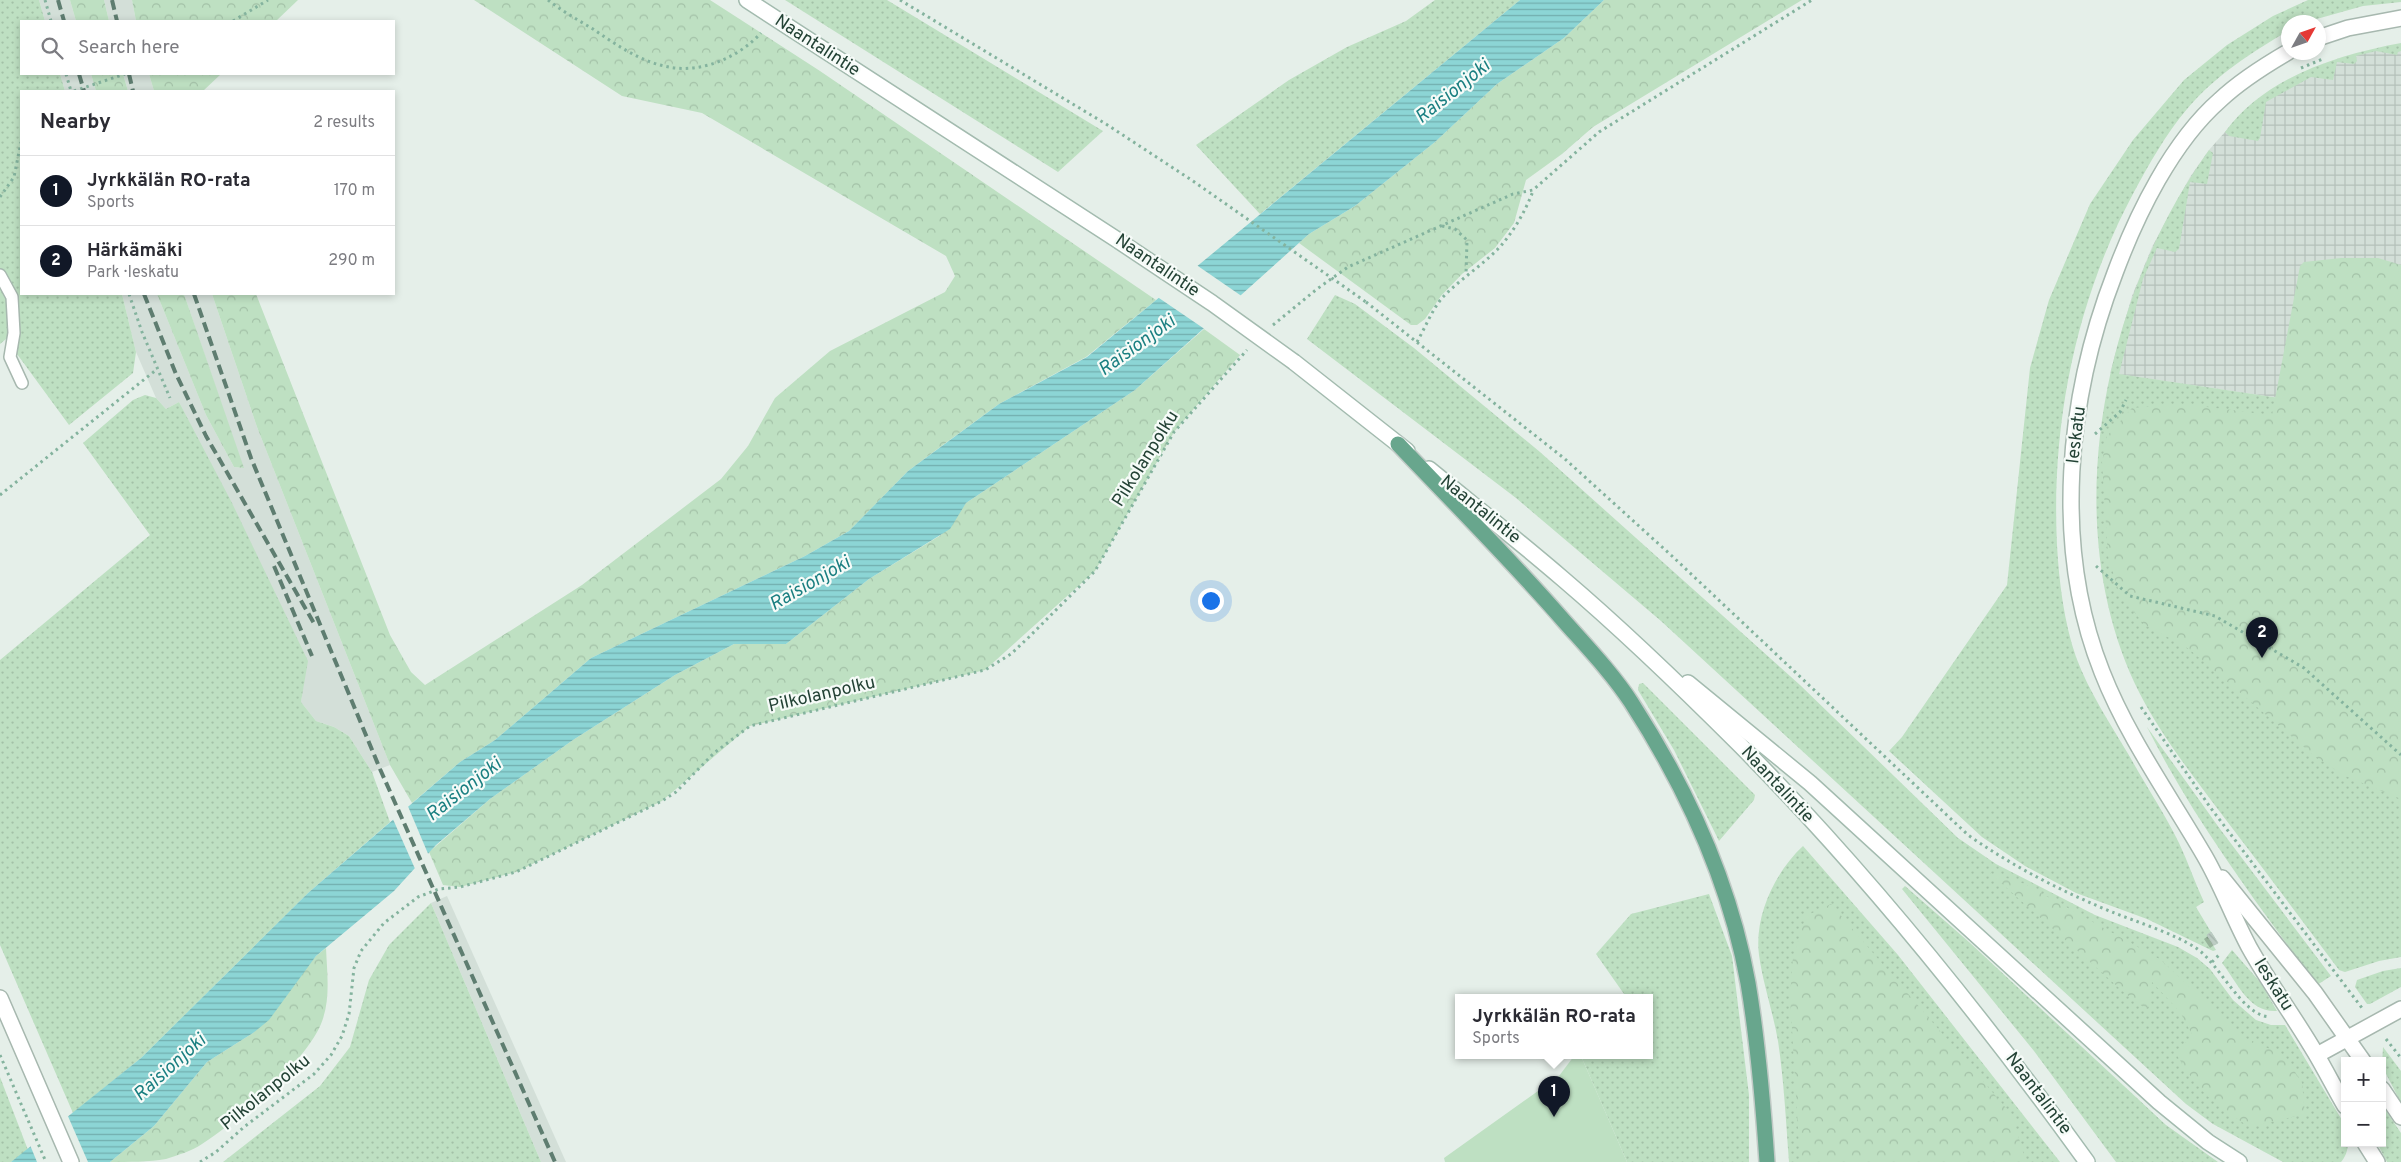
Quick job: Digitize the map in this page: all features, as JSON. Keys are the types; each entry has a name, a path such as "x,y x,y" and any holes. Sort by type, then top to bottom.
{"main road":[{"name":"Naantalintie","path":"747,0 1212,303 1294,362 1563,579 1621,631 1739,744 1853,867 1956,988 2024,1074 2087,1162"},
{"path":"2326,35 2348,28 2401,18"},
{"name":"Ieskatu","path":"2281,56 2244,80 2219,100 2186,138 2153,190 2124,248 2098,316 2084,381 2072,458 2071,522 2075,573 2088,633 2114,700 2145,756 2207,859 2250,948 2317,1054 2343,1102"},
{"path":"1398,444 1543,597 1604,666 1630,701 1687,801 1719,877 1748,982 1757,1050 1767,1162"},
{"path":"1621,631 1714,703 1810,783 2158,1102 2208,1142 2240,1162"},
{"name":"Ieskatu","path":"2207,859 2273,940 2360,1057"},
{"path":"0,998 70,1162"},
{"path":"2317,1054 2401,1009"},
{"path":"2386,1095 2401,1117"},
{"path":"2368,1147 2377,1162"}],"lane":[{"path":"0,275 12,297 14,333 10,357 22,383"}],"path":[{"path":"45,0 51,20"},
{"path":"235,20 268,0"},
{"path":"548,0 622,48 665,67 686,68 726,60 755,40 775,18"},
{"path":"900,0 1106,124 1192,181 1366,302 1418,342 1578,470 1742,621 1968,835 2005,861 2068,894 2196,948 2212,962 2253,1011 2264,1017 2278,1018"},
{"path":"1418,342 1440,300 1466,275 1497,250 1525,212 1533,190 1599,132 1812,0"},
{"path":"2298,70 2331,56"},
{"path":"66,75 73,90"},
{"path":"76,90 122,75"},
{"path":"0,197 14,177 20,147"},
{"path":"1269,330 1317,289 1348,267 1513,194 1533,190"},
{"path":"1442,226 1455,229 1466,240 1466,275"},
{"path":"129,295 156,370 170,398"},
{"name":"Pilkolanpolku","path":"200,1162 216,1152 323,1064 342,1036 349,1014 354,968 362,950 384,923 418,897 439,889 460,887 516,872 662,801 676,792 714,753 750,726 985,670 1011,654 1095,570 1174,432 1240,355 1254,344"},
{"path":"0,495 156,370"},
{"path":"2095,434 2120,412 2126,400"},
{"path":"2094,443 2096,425"},
{"path":"2096,560 2097,575"},
{"path":"2096,566 2130,596 2215,616 2304,668 2401,754"},
{"path":"2140,705 2210,807 2362,1009"},
{"path":"2212,962 2219,956"},
{"path":"2389,1042 2401,1058"},
{"path":"0,1055 46,1162"}],"shaded area":[{"path":"39,0 70,0 76,20 45,20"},
{"path":"104,0 132,0 136,20 109,20"},
{"path":"2401,44 2401,353 2306,402 2110,373 2132,296 2152,247 2190,177 2209,150 2232,124 2257,103 2344,57"},
{"path":"60,75 91,75 96,90 65,90"},
{"path":"123,75 149,75 154,90 128,90"},
{"path":"122,295 157,295 206,415 234,467 243,468 184,295 212,295 257,427 390,765 372,772 349,736 334,727 316,721 301,702 307,661 179,402 166,409 156,398 136,352"},
{"path":"447,896 566,1162 541,1162 431,903"}],"green space":[{"path":"0,0 39,0 45,20 20,20 20,75 60,75 65,90 20,90 20,295 122,295 136,352 133,373 69,425 6,339 0,344"},
{"path":"70,0 104,0 109,20 76,20"},
{"path":"132,0 298,0 277,20 136,20"},
{"path":"474,0 710,0 820,71 1156,300 1086,357 999,404 908,471 849,531 805,556 591,658 495,740 460,762 412,803 390,765 257,427 212,295 256,295 390,635 411,672 425,685 582,585 721,479 748,446 775,398 830,351 945,292 955,276 946,256 702,113 622,96"},
{"path":"785,0 887,0 1103,131 1058,172"},
{"path":"1435,0 1520,0 1260,214 1196,145 1289,80 1347,47 1406,21"},
{"path":"1604,0 1802,0 1593,127 1562,154 1526,180 1514,223 1495,248 1462,274 1441,296 1425,319 1417,325 1411,325 1299,243 1309,234 1355,206 1435,142 1497,84 1564,38"},
{"path":"2308,0 2401,0 2401,2 2363,6 2326,16 2281,15 2281,35 2222,75 2198,97 2179,119 2158,149 2134,192 2114,233 2097,276 2083,319 2072,363 2063,408 2058,454 2056,499 2058,559 2068,630 2076,657 2094,696 2179,843 2204,902 2196,907 2211,932 2207,935 2216,950 2213,951 2147,919 2076,893 2025,866 1982,837 1889,751 1902,737 2007,585 2030,368 2049,300 2090,204 2133,140 2184,80 2227,45 2273,16"},
{"path":"2401,43 2401,51 2397,55 2376,51 2356,56 2357,61 2354,64 2337,62 2333,80 2311,77 2266,102 2258,141 2229,136 2225,132 2241,113 2260,97 2304,71 2352,54"},
{"path":"91,75 123,75 128,90 96,90"},
{"path":"149,75 220,75 204,90 154,90"},
{"path":"2209,150 2213,153 2207,184 2190,182 2179,249 2175,252 2157,248 2143,279 2119,374 2306,402 2401,353 2401,957 2379,961 2345,972 2339,970 2201,787 2168,741 2149,710 2140,694 2114,629 2100,559 2097,487 2103,414 2118,343 2142,274 2172,209"},
{"path":"2341,258 2378,258 2401,265 2401,799 2343,775 2312,754 2189,649 2144,624 2120,595 2108,556 2102,462 2107,436 2132,408 2183,404 2272,415 2300,266 2304,262"},
{"path":"157,295 184,295 244,468 234,467 206,415"},
{"path":"1335,295 1355,304 1414,348 1540,452 1800,685 1958,838 1996,864 2095,915 2178,947 2197,958 2210,969 2233,1000 2256,1020 2271,1025 2285,1025 2341,1118 2341,1147 2348,1147 2341,1162 2283,1162 2213,1124 2186,1104 1661,621 1516,498 1307,339"},
{"path":"1204,329 1240,355 1174,432 1095,571 985,670 750,726 662,801 516,872 460,887 443,885 429,852 490,799 573,740 675,675 734,644 786,644 869,579 941,535 966,503 1135,390"},
{"path":"145,395 156,398 166,409 179,402 232,503 308,661 301,702 316,721 334,727 349,736 372,772 390,822 308,893 141,1058 73,1113 0,945 0,660 150,535 83,443 133,400"},
{"path":"1643,683 1755,795 1754,800 1719,841 1674,750 1638,690 1639,684"},
{"path":"2147,727 2220,829 2331,976 2317,985 2226,859 2184,794"},
{"path":"1803,846 1898,955 2060,1162 1789,1162 1778,1041 1765,987 1758,940 1763,910 1775,882"},
{"path":"1990,873 2025,884 2161,960 2241,1036 2285,1056 2302,1083 2305,1114 2250,1127 2225,1111 2199,1087 2175,1052 2193,1036 2180,1012 2152,982 2147,1010 2126,994"},
{"path":"1905,886 1969,942 2166,1125 2218,1162 2116,1162 2034,1051 1902,889"},
{"path":"1709,894 1732,956 1749,1095 1749,1162 1627,1162 1582,1059 1653,1059 1653,994 1624,994 1596,954 1631,914"},
{"path":"431,903 541,1162 223,1162 320,1086 350,1047 369,980 389,945"},
{"path":"1831,904 2012,1115 2026,1162 1800,1162 1790,996 1793,957 1806,916"},
{"path":"326,948 327,996 321,1024 301,1056 269,1090 217,1134 189,1151 159,1160 110,1162 154,1126 207,1062 253,1033 316,956"},
{"path":"2232,950 2260,982 2277,1011 2267,1010 2251,1002 2239,987 2222,963"},
{"path":"2401,968 2401,987 2370,1004 2367,1004 2355,987 2357,980 2383,971"},
{"path":"2383,1047 2401,1071 2401,1103 2386,1074 2386,1057 2382,1057"},
{"path":"1572,1059 1582,1059 1627,1162 1445,1162 1444,1158 1559,1076"},
{"path":"0,1077 28,1150 11,1162 0,1162"},
{"path":"2386,1111 2401,1133 2401,1162 2387,1162 2379,1147 2386,1147"}],"water":[{"name":"Raisionjoki","path":"1520,0 1604,0 1564,38 1497,84 1435,142 1355,206 1309,234 1135,390 966,503 950,529 869,579 786,644 734,644 675,675 573,740 490,799 436,845 394,891 316,956 269,1020 253,1033 207,1062 154,1126 110,1162 11,1162 141,1058 308,893 460,762 495,740 591,658 805,556 849,531 908,471 999,404 1087,357"}],"pier":[{"path":"1195,264 1243,297 1206,330 1156,296"},
{"path":"407,804 429,856 416,871 392,817"},
{"path":"67,1114 88,1162 37,1162 30,1145"}],"building":[{"path":"2211,932 2218,943 2214,945 2207,935"}],"railway":[{"path":"58,0 64,20"},
{"path":"112,0 117,20"},
{"path":"79,75 84,90"},
{"path":"129,75 133,90"},
{"path":"144,295 176,374 206,436 315,625"},
{"path":"194,295 251,458 380,769 555,1162"},
{"path":"274,566 312,656"}],"place":[{"name":"Härkämäki","path":"2262,658"},
{"name":"Jyrkkälän RO-rata","path":"1554,1117"}]}
